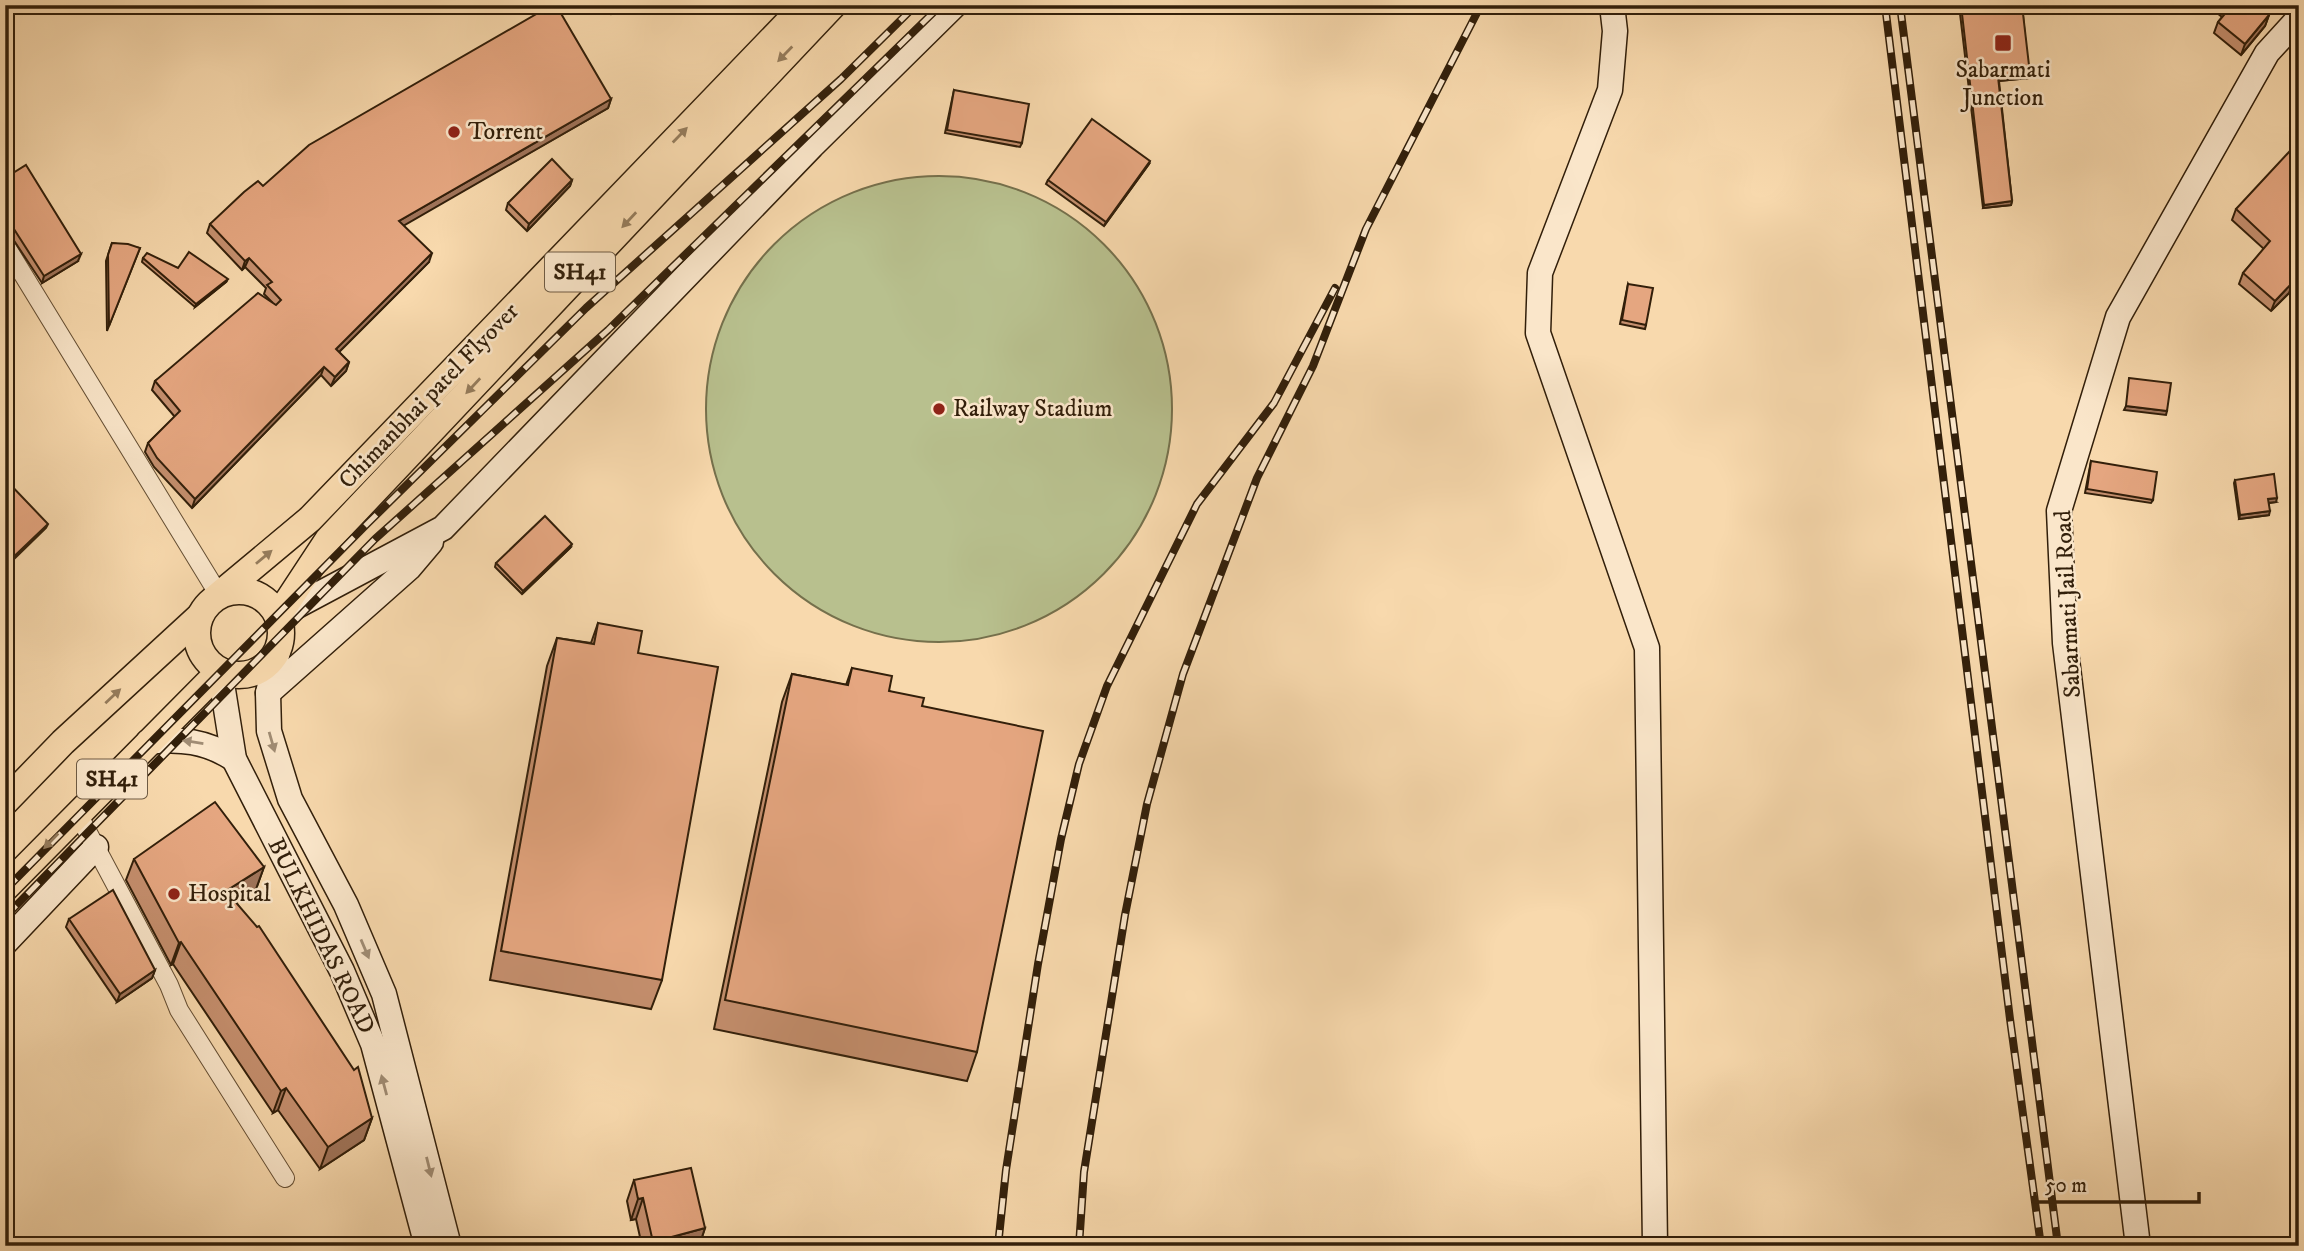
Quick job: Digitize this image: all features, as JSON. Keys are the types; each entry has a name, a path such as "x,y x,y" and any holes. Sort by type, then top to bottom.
{"main road":[{"name":"Chimanbhai patel Flyover","path":"219,595 310,519 806,5"},
{"name":"Chimanbhai patel Flyover","path":"278,616 328,540 833,5"},
{"path":"236,590 253,593 268,602 278,616 282,633 278,651 268,664 253,673 236,675 220,671 207,661 199,647 196,631 200,616 208,604 219,595 236,590"},
{"name":"SH41","path":"5,802 63,742 200,616"},
{"name":"SH41","path":"5,888 220,671"}],"street":[{"path":"268,693 410,568 443,528 812,146 955,5"},
{"path":"1612,5 1615,31 1610,90 1540,273 1538,333 1647,648 1655,1246"},
{"name":"Sabarmati Jail Road","path":"2138,1246 2065,643 2059,511 2118,317 2267,53 2299,18"},
{"path":"5,245 219,595"},
{"path":"278,616 443,528"},
{"path":"278,651 268,693 269,731 290,799 346,905 384,994 449,1246"},
{"name":"BULKHIDAS ROAD","path":"220,671 234,759 342,971 373,1044 427,1246"},
{"path":"148,742 173,739 204,743 234,759"},
{"path":"78,814 169,985 178,1010 285,1178"},
{"path":"5,943 96,847"}],"green space":[{"name":"Railway Stadium","path":"939,176 984,181 1028,194 1068,215 1104,244 1133,280 1154,320 1167,364 1172,409 1167,454 1154,498 1133,538 1104,574 1068,603 1028,624 984,637 939,642 894,637 850,624 810,603 774,574 745,538 724,498 711,454 706,409 711,364 724,320 745,280 774,244 810,215 850,194 894,181"}],"building":[{"path":"556,5 611,99 399,221 432,253 336,349 349,362 335,377 324,367 195,499 157,458 148,443 180,411 155,381 258,293 276,305 281,300 267,285 272,282 249,258 245,261 210,224 244,192 258,181 263,186 309,145"},
{"path":"1961,5 2022,5 2030,74 1998,77 2012,201 1984,205"},
{"path":"2225,5 2271,5 2265,12 2269,15 2245,44 2218,22 2229,9"},
{"path":"954,90 1029,104 1022,143 947,130"},
{"path":"1092,119 1150,161 1106,222 1048,180"},
{"path":"2289,152 2299,161 2299,278 2275,301 2243,273 2270,241 2236,209"},
{"path":"552,159 572,180 529,224 508,203"},
{"path":"26,165 81,254 44,276 5,215 5,178"},
{"path":"112,243 140,248 109,326 108,255"},
{"path":"189,252 228,279 196,304 143,258 147,253 178,268"},
{"path":"1628,284 1653,288 1646,325 1622,320"},
{"path":"2129,378 2171,383 2167,411 2126,406"},
{"path":"2091,461 2157,472 2153,500 2087,489"},
{"path":"2274,474 2277,498 2268,499 2270,511 2240,515 2235,480"},
{"path":"5,479 48,524 5,565"},
{"path":"545,516 572,544 523,591 496,563"},
{"path":"598,623 642,631 638,653 718,667 662,980 501,951 557,638 594,644"},
{"path":"852,668 892,676 889,691 924,698 922,706 1043,731 977,1052 725,1000 792,674 848,685"},
{"path":"215,802 264,867 226,891 257,927 259,926 354,1070 358,1067 372,1118 328,1147 286,1088 281,1091 181,942 179,943 134,859"},
{"path":"113,890 155,970 120,994 69,919"},
{"path":"691,1168 705,1228 653,1242 643,1198 638,1199 634,1180"}],"railway":[{"path":"5,890 365,526 586,308 841,79 916,5"},
{"path":"5,917 375,539 608,330 941,5"},
{"path":"1079,1246 1084,1172 1125,915 1147,804 1183,674 1257,478 1313,366 1366,229 1481,5"},
{"path":"1885,5 2010,1019 2041,1246"},
{"path":"1900,5 2058,1246"},
{"path":"998,1246 1006,1170 1038,964 1061,839 1079,764 1107,686 1197,504 1274,403 1335,288"}],"place":[{"name":"Sabarmati Junction","path":"2003,43"},
{"name":"Torrent","path":"454,132"},
{"name":"Railway Stadium","path":"939,409"},
{"name":"Hospital","path":"174,894"}]}
